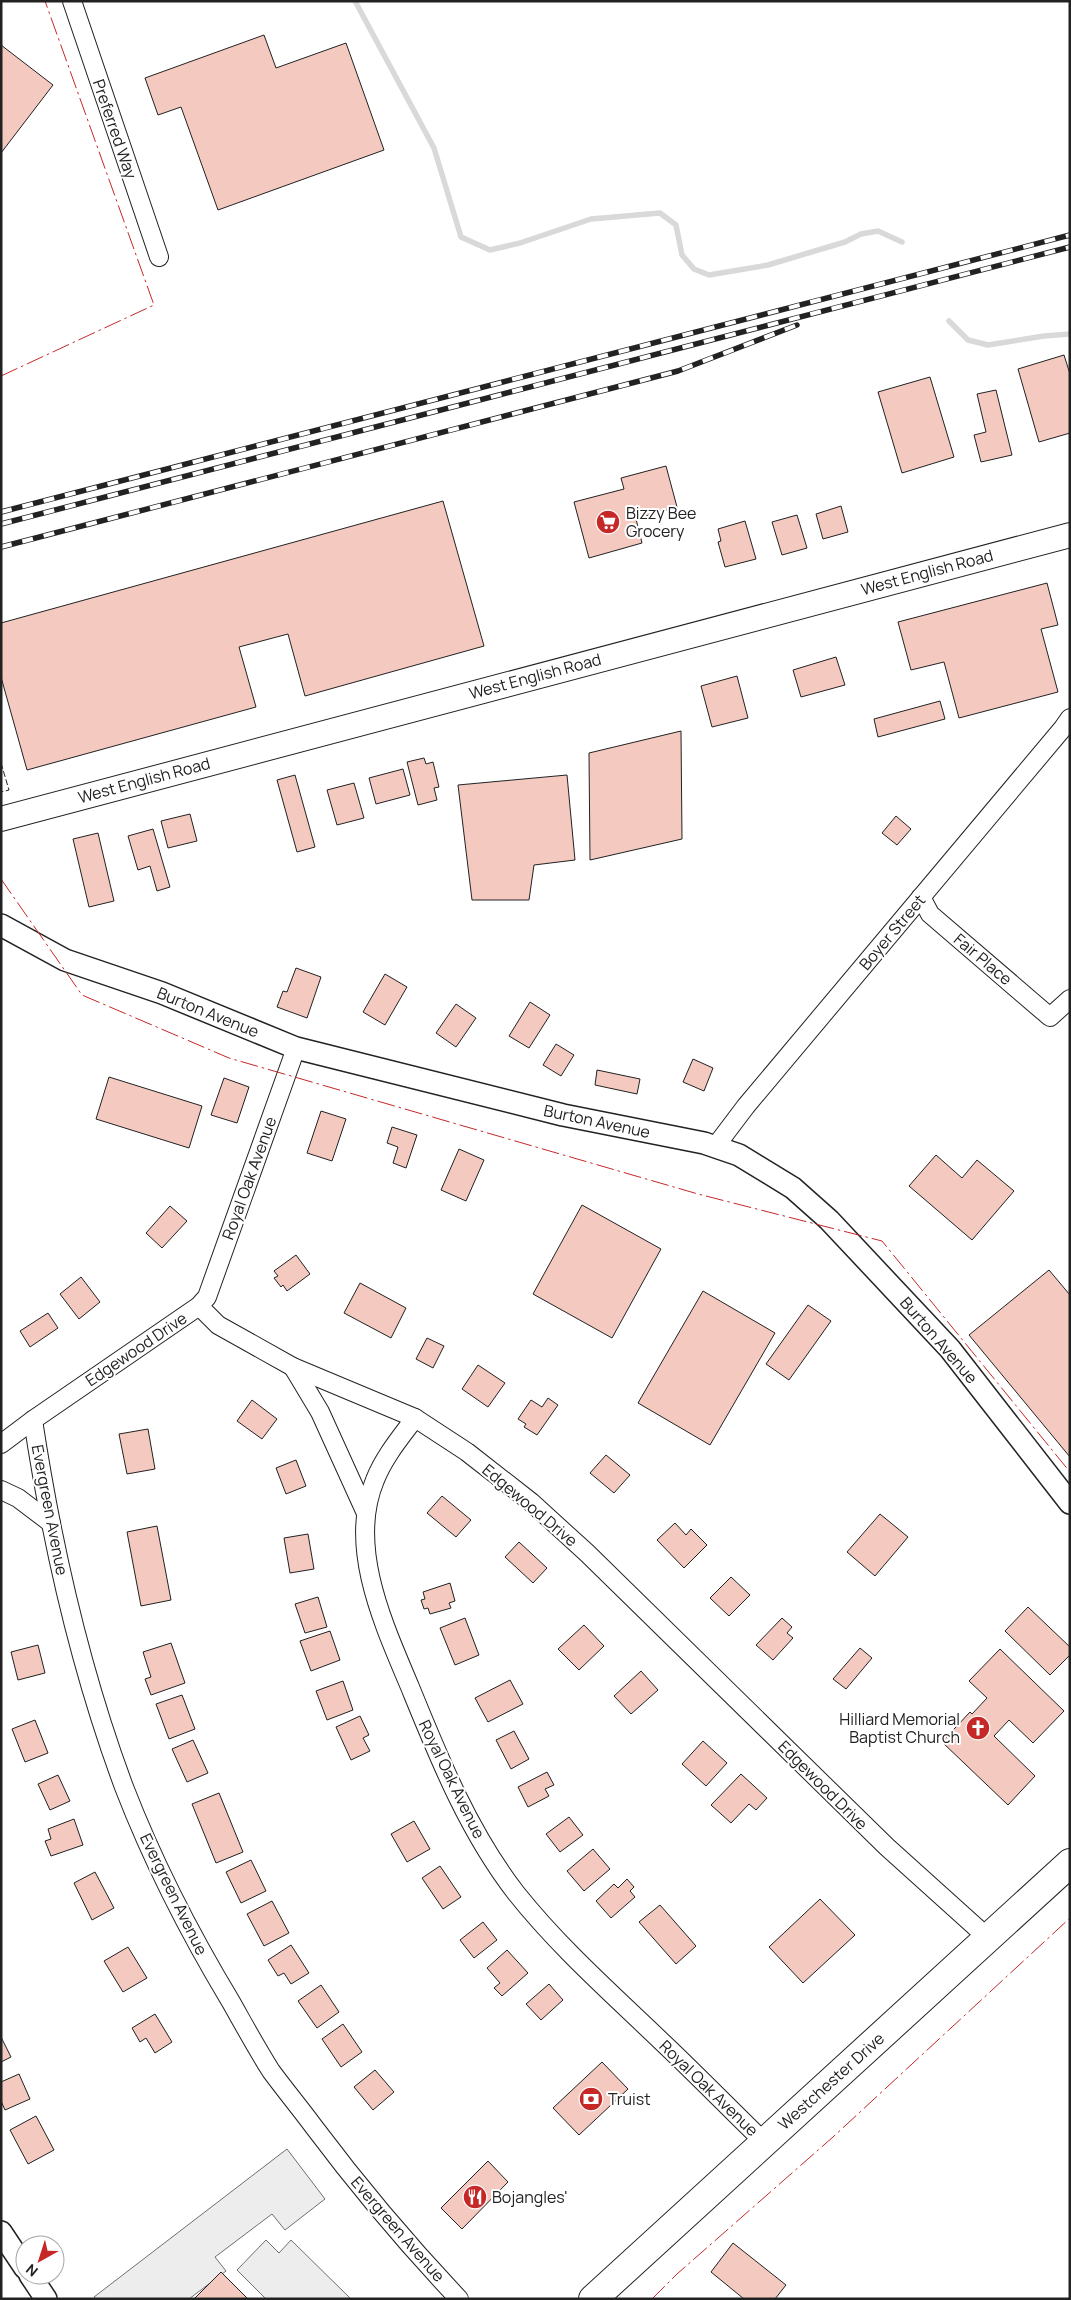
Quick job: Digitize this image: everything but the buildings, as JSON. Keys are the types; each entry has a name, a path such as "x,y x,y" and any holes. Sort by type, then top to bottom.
{"main road":[{"name":"West English Road","path":"1,819 1069,537"},
{"name":"Westchester Drive","path":"592,2299 763,2141 873,2045 1070,1863"}],"street":[{"name":"Preferred Way","path":"72,1 159,257"},
{"name":"Boyer Street","path":"715,1147 746,1106 1070,718"},
{"name":"Fair Place","path":"921,897 930,914 1050,1016 1070,999"},
{"name":"Burton Avenue","path":"1,925 65,960 162,993 296,1048 563,1115 704,1143 738,1155 793,1188 829,1220 950,1349 1070,1503"},
{"name":"Royal Oak Avenue","path":"198,1306 207,1297 296,1048"},
{"name":"Edgewood Drive","path":"1,1444 32,1420 198,1306 218,1325 293,1367 415,1418 481,1463 531,1502 587,1553 887,1847 988,1938"},
{"path":"293,1367 320,1412 365,1511"},
{"name":"Royal Oak Avenue","path":"415,1418 386,1457 374,1481 365,1511 367,1553 376,1597 442,1766 479,1836 516,1892 580,1966 660,2040 763,2141"},
{"name":"Evergreen Avenue","path":"32,1420 51,1523 76,1637 98,1714 125,1789 165,1882 211,1970 271,2071 360,2188 412,2250 459,2299"},
{"path":"1,1490 18,1498 51,1523"},
{"path":"1,2232 15,2253"},
{"path":"37,2285 46,2299"}],"shaded area":[{"path":"287,2149 325,2199 285,2230 272,2214 215,2257 226,2271 189,2299 96,2299 94,2297"},
{"path":"266,2240 279,2253 291,2240 351,2299 266,2299 237,2270"}],"waterway":[{"path":"355,1 434,148 461,237 490,250 520,243 591,219 660,213 676,225 682,255 694,269 709,275 768,265 845,242 861,234 878,231 902,242"},
{"path":"949,321 968,340 988,345 1070,334"}],"railway":[{"path":"1,512 1070,235"},
{"path":"1,524 1070,247"},
{"path":"1,547 678,371 797,325"}],"fence":[{"path":"1,763 9,790 1,792"}],"power":[{"path":"1,376 154,305 45,1"},
{"path":"1,879 82,995 229,1058 698,1194 882,1241 1070,1472"},
{"path":"652,2299 677,2274 833,2137 1070,1918"}],"place":[{"name":"Bizzy Bee Grocery","path":"608,522"},
{"name":"Hilliard Memorial Baptist Church","path":"978,1728"},
{"name":"Truist","path":"591,2099"},
{"name":"Bojangles'","path":"475,2197"}]}
